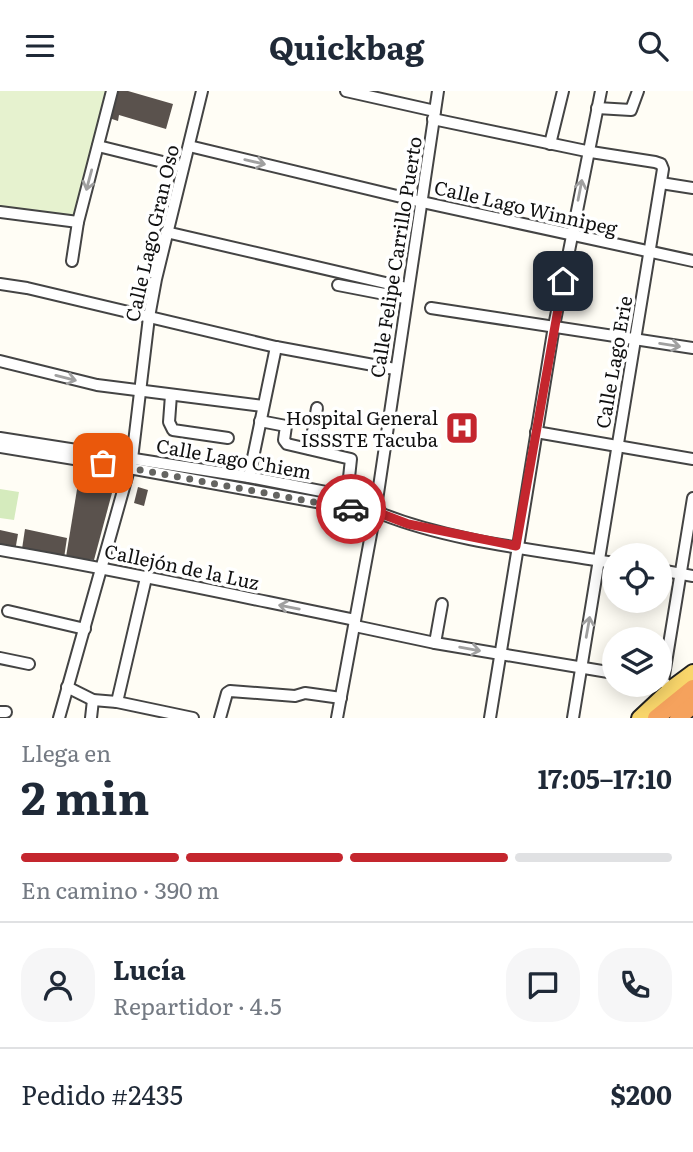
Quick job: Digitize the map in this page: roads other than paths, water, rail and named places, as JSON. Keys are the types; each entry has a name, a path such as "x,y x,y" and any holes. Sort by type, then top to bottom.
{"highway":[{"path":"656,718 693,688"},
{"path":"680,718 693,707"}],"main road":[{"path":"672,680 693,672"},
{"path":"639,718 654,697"}],"street":[{"path":"72,261 78,222 112,91"},
{"name":"Calle Lago Gran Oso","path":"59,718 130,463 149,317 166,232 202,91"},
{"path":"346,91 587,152"},
{"name":"Calle Felipe Carrillo Puerto","path":"337,718 377,511 406,293 438,91"},
{"path":"550,144 563,91"},
{"path":"490,718 554,326 601,91"},
{"path":"597,108 631,110 638,91"},
{"path":"98,146 183,167"},
{"name":"Calle Lago Winnipeg","path":"189,146 422,202 693,261"},
{"name":"Calle Lago Erie","path":"573,718 663,170 661,164 655,162 587,152"},
{"path":"661,184 693,188"},
{"path":"0,212 78,222"},
{"path":"166,232 406,293"},
{"path":"0,284 27,288 276,347 395,369"},
{"path":"338,285 406,293"},
{"path":"431,308 693,348"},
{"path":"249,477 276,347"},
{"path":"0,361 97,385 263,406"},
{"path":"171,395 169,422 173,430 228,438"},
{"path":"310,449 317,408"},
{"path":"260,421 286,426 285,442 351,459 347,496"},
{"path":"536,432 693,459"},
{"name":"Calle Lago Chiem","path":"0,438 377,511"},
{"name":"Calle Lago Chiem","path":"0,447 249,477 368,501 377,511"},
{"path":"672,628 693,498"},
{"path":"377,511 408,524 600,560"},
{"name":"Callejón de la Luz","path":"0,549 101,567 435,643 602,671"},
{"path":"672,573 693,576"},
{"path":"117,702 146,578"},
{"path":"435,643 442,604"},
{"path":"8,611 85,629"},
{"path":"0,658 29,664"},
{"path":"67,687 93,700 117,702 139,713 193,718"},
{"path":"220,718 228,692 295,696 302,693 341,698"},
{"path":"91,718 93,700"}],"place":[{"name":"Hospital General ISSSTE Tacuba","path":"462,428"}]}
